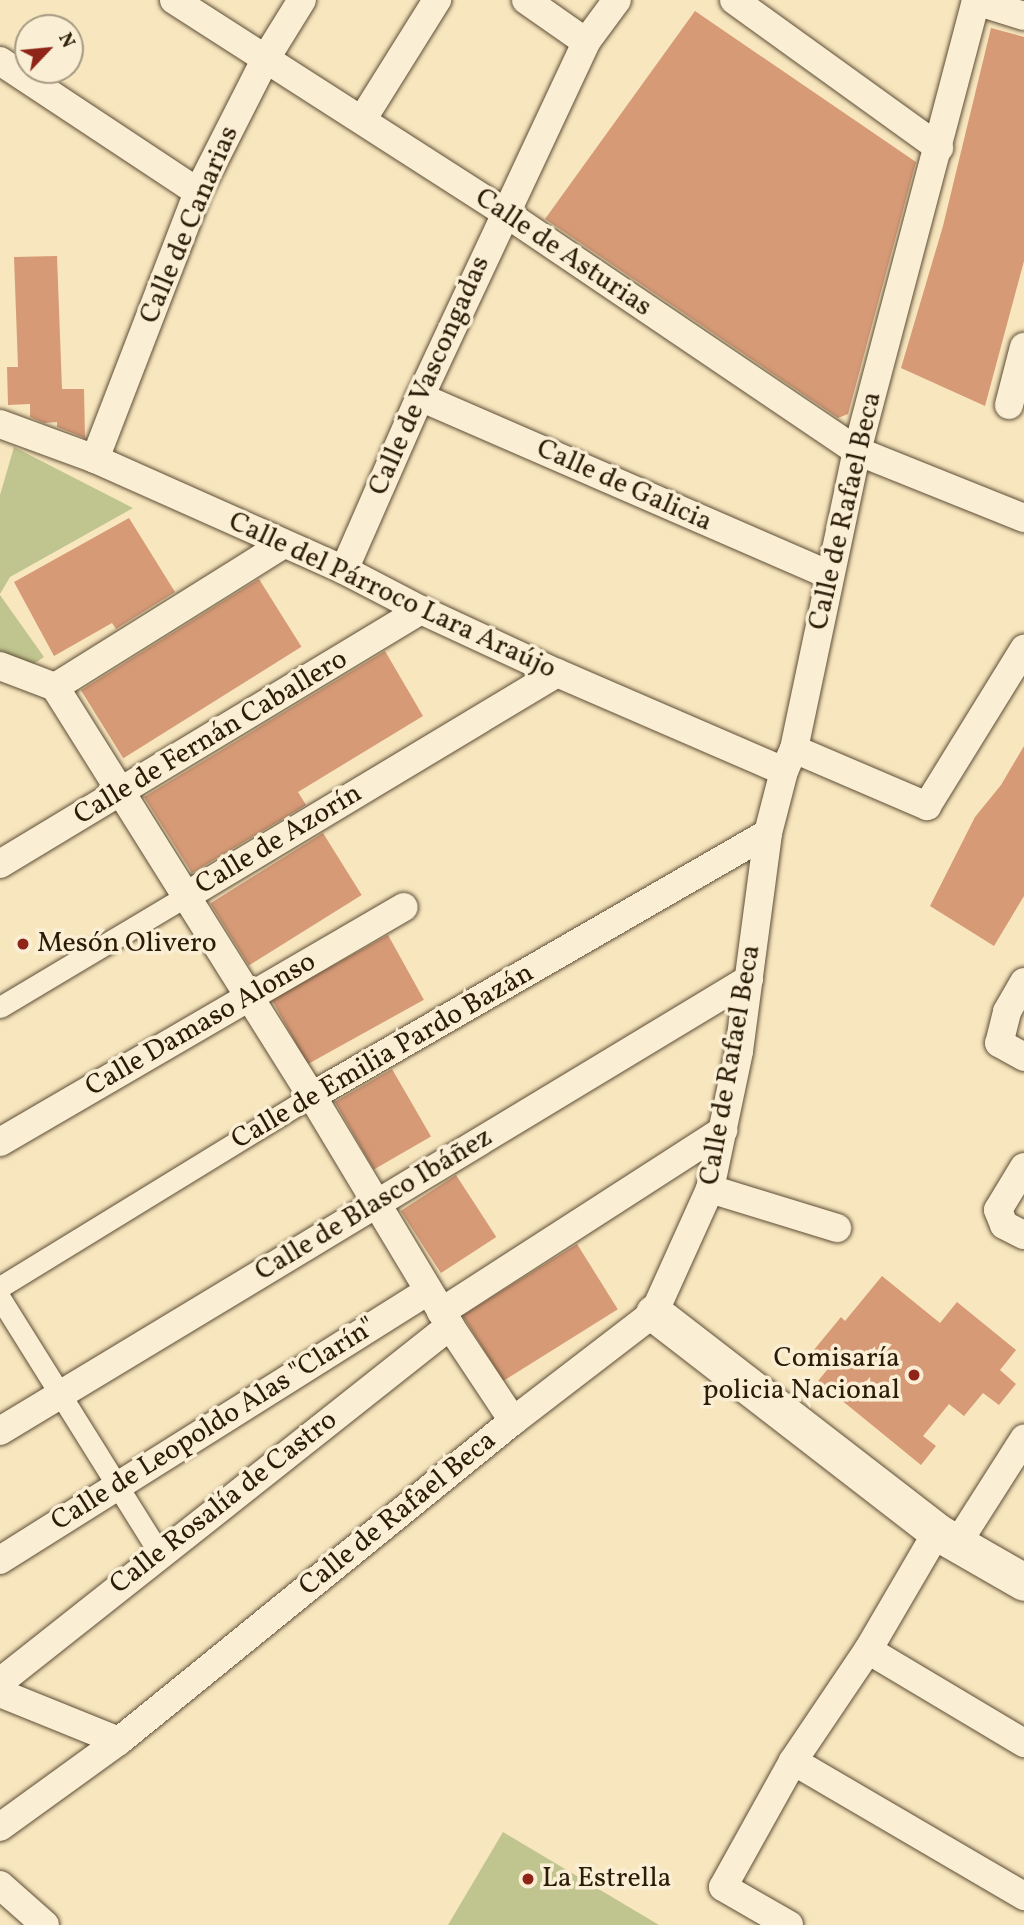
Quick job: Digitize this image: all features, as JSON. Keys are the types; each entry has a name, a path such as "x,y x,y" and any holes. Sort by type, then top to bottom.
{"street":[{"name":"Calle de Asturias","path":"174,0 504,212 857,452 1024,519"},
{"name":"Calle de Canarias","path":"95,458 198,192 266,58 302,0"},
{"path":"362,120 437,0"},
{"path":"526,0 586,41"},
{"name":"Calle de Vascongadas","path":"344,570 419,397 504,212 586,41 617,0"},
{"path":"734,0 939,148"},
{"path":"976,0 1024,16"},
{"name":"Calle de Rafael Beca","path":"0,1827 119,1741 513,1421 654,1313 710,1189 739,1051 768,833 789,760 857,452 976,0"},
{"path":"0,61 198,192"},
{"path":"1009,405 1024,347"},
{"name":"Calle de Galicia","path":"419,397 829,575"},
{"name":"Calle del Párroco Lara Araújo","path":"0,424 95,458 282,545 344,570 421,610 557,673 789,760 928,806 1024,649"},
{"path":"55,687 282,545"},
{"name":"Calle de Fernán Caballero","path":"0,864 421,610"},
{"path":"0,666 55,687 312,1096 440,1310 513,1421"},
{"name":"Calle de Azorín","path":"0,1007 557,673"},
{"name":"Calle de Emilia Pardo Bazán","path":"0,1287 312,1096 768,833"},
{"name":"Calle Damaso Alonso","path":"0,1142 403,907"},
{"name":"Calle de Blasco Ibáñez","path":"0,1431 749,979"},
{"path":"1024,982 1007,1012 999,1043 1024,1057"},
{"name":"Calle de Leopoldo Alas \"Clarín\"","path":"0,1560 117,1484 440,1310 723,1130"},
{"path":"1024,1167 998,1210 1004,1225 1024,1235"},
{"path":"710,1189 837,1228"},
{"path":"0,1298 160,1554"},
{"name":"Calle Rosalía de Castro","path":"0,1682 160,1554 440,1310"},
{"path":"654,1313 947,1538 1024,1582"},
{"path":"789,1925 723,1887 793,1761 947,1538 1024,1439"},
{"path":"868,1650 1024,1743"},
{"path":"0,1693 119,1741"},
{"path":"793,1761 1024,1896"},
{"path":"0,1885 45,1925"}],"green space":[{"path":"14,447 133,508 10,577 0,594 0,495"},
{"path":"0,595 44,657 28,668 0,654"},
{"name":"La Estrella","path":"503,1832 659,1925 448,1925"}],"building":[{"path":"695,11 916,162 848,414 838,418 545,219"},
{"path":"991,28 1024,37 1024,261 985,406 901,368 943,226"},
{"path":"57,256 62,389 84,389 85,438 57,427 57,422 44,423 30,417 30,404 8,405 7,367 18,367 14,257"},
{"path":"129,518 175,592 116,629 112,623 54,656 14,582"},
{"path":"259,579 301,647 123,758 81,690"},
{"path":"385,651 423,716 298,792 306,805 192,873 144,797"},
{"path":"1024,746 1024,896 994,946 930,906 975,817 1001,785"},
{"path":"323,833 362,895 249,965 210,903"},
{"path":"388,935 424,1000 308,1064 272,999"},
{"path":"392,1069 431,1137 374,1170 335,1102"},
{"path":"456,1175 496,1237 441,1273 401,1211"},
{"path":"577,1244 618,1309 503,1381 463,1316"},
{"name":"Comisaría policia Nacional","path":"882,1276 940,1323 957,1302 1016,1350 1000,1370 1016,1384 999,1405 983,1393 964,1416 949,1404 923,1436 936,1446 921,1465 818,1381 831,1365 813,1351 841,1317 845,1321"}],"place":[{"name":"Mesón Olivero","path":"23,944"},
{"name":"Comisaría policia Nacional","path":"914,1375"},
{"name":"La Estrella","path":"528,1879"}]}
